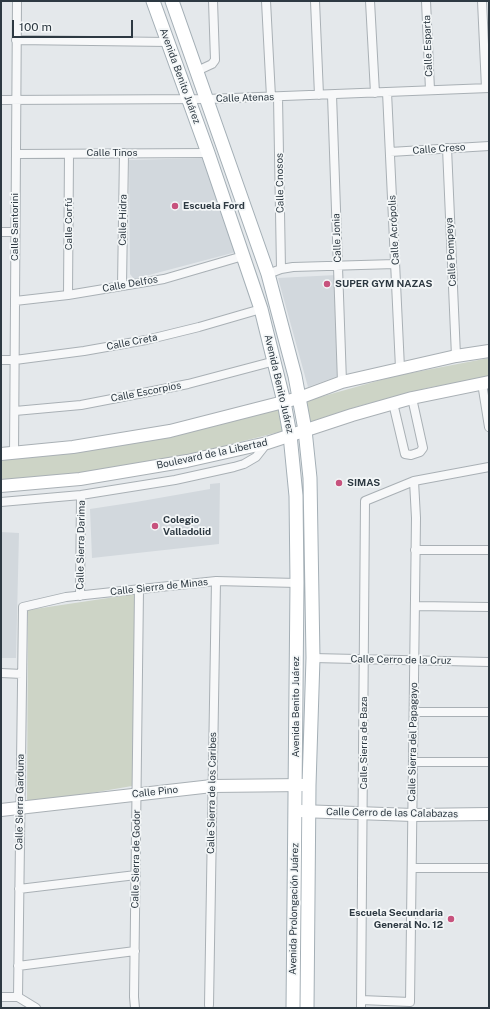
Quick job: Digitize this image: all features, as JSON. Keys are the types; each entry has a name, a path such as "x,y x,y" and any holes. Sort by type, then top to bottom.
{"main road":[{"name":"Avenida Benito Juárez","path":"152,1 189,99 261,309 275,361 290,435 296,496 297,583 295,810"},
{"name":"Avenida Benito Juárez","path":"172,1 268,274 289,353 305,430 310,478 313,658 309,811"},
{"path":"1,454 73,447 170,431 299,398 342,382 456,356 489,351"},
{"name":"Boulevard de la Libertad","path":"1,486 80,479 187,461 267,442 393,403 486,382"},
{"name":"Calle Pino","path":"1,810 212,786 310,785"},
{"name":"Calle Cerro de las Calabazas","path":"295,810 413,815 489,814"},
{"name":"Avenida Prolongación Juárez","path":"293,1008 295,810"},
{"name":"Avenida Prolongación Juárez","path":"307,1008 309,811"}],"street":[{"name":"Calle Santorini","path":"14,453 16,1"},
{"path":"197,71 212,64 215,60 213,1"},
{"name":"Calle Cnosos","path":"266,1 274,97 281,269"},
{"path":"315,1 319,95"},
{"path":"370,1 375,93"},
{"name":"Calle Esparta","path":"426,1 430,90"},
{"path":"482,1 488,88"},
{"path":"16,40 168,42"},
{"name":"Calle Atenas","path":"1,100 207,99 488,88"},
{"name":"Calle Acrópolis","path":"387,92 400,368"},
{"name":"Calle Jonia","path":"332,95 342,382"},
{"name":"Calle Creso","path":"390,152 489,146"},
{"name":"Calle Pompeya","path":"447,148 456,356"},
{"name":"Calle Hidra","path":"122,286 124,153"},
{"name":"Calle Tinos","path":"16,154 208,153"},
{"name":"Calle Corfú","path":"68,295 69,154"},
{"path":"1,232 15,232"},
{"name":"Calle Delfos","path":"15,301 68,295 164,279 242,256"},
{"path":"268,274 281,269 395,264"},
{"name":"Calle Creta","path":"1,360 15,360 84,351 146,340 199,327 261,309"},
{"name":"Calle Escorpios","path":"15,411 81,405 188,384 275,361"},
{"path":"486,382 489,427"},
{"path":"393,403 405,454 411,455 420,452 423,448 412,398"},
{"path":"1,502 81,495 175,480 234,467 244,464 256,456 264,449 267,442"},
{"path":"414,481 489,467"},
{"name":"Calle Sierra de Baza","path":"361,1004 364,813 365,501 414,481"},
{"name":"Calle Sierra del Papagayo","path":"361,1004 410,1002 415,606 414,481"},
{"name":"Calle Sierra Darima","path":"80,596 81,495"},
{"path":"415,550 489,550"},
{"name":"Calle Sierra de Minas","path":"23,607 50,600 216,581 297,583"},
{"name":"Calle Sierra de los Caribes","path":"209,1005 216,581"},
{"name":"Calle Sierra de Godor","path":"135,1008 139,590"},
{"path":"415,606 489,607"},
{"name":"Calle Sierra Garduna","path":"18,997 23,607"},
{"name":"Calle Cerro de la Cruz","path":"313,658 489,662"},
{"path":"1,673 22,674"},
{"path":"414,712 489,712"},
{"path":"413,762 489,762"},
{"path":"412,868 489,868"},
{"path":"19,889 136,875"},
{"path":"18,966 135,951"},
{"path":"1,997 18,997 36,1008"}],"shaded area":[{"name":"Escuela Ford","path":"204,158 236,252 134,279 130,274 129,160"},
{"path":"336,275 338,376 308,387 278,278"},
{"path":"489,358 489,377 427,388 359,406 310,422 306,401 395,376"},
{"path":"279,409 283,431 204,451 102,472 1,480 1,459 49,455 95,448"},
{"name":"Colegio Valladolid","path":"220,483 219,544 92,558 90,509 210,489 210,484"},
{"path":"1,532 19,533 16,658 1,658"},
{"path":"135,594 132,786 27,804 28,610"}],"place":[{"name":"Escuela Ford","path":"175,206"},
{"name":"SUPER GYM NAZAS","path":"327,284"},
{"name":"SIMAS","path":"339,483"},
{"name":"Colegio Valladolid","path":"155,526"},
{"name":"Escuela Secundaria General No. 12","path":"451,919"}]}
